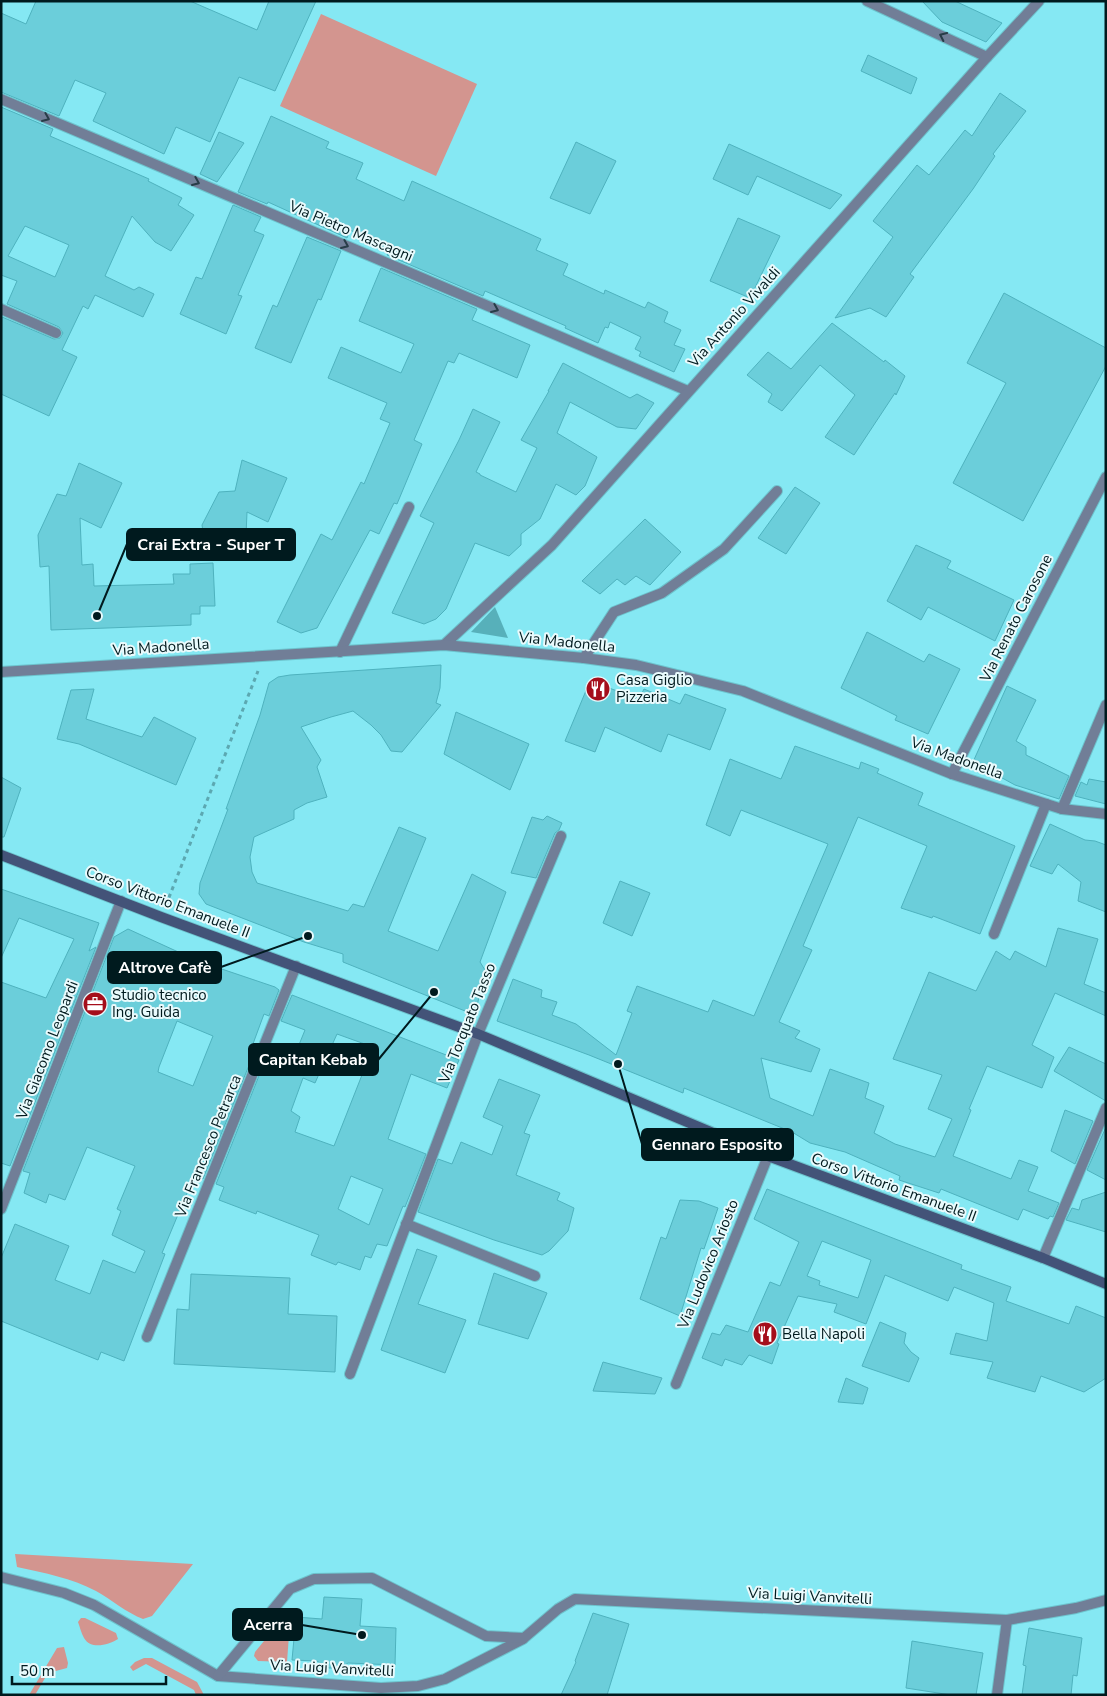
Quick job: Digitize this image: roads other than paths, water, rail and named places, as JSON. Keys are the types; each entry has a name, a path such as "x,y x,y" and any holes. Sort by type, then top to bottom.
{"main road":[{"name":"Corso Vittorio Emanuele II","path":"1,855 161,917 478,1034 768,1156 1043,1258 1106,1284"}],"street":[{"path":"868,1 987,56"},
{"name":"Via Antonio Vivaldi","path":"444,644 552,545 987,56 1039,1"},
{"name":"Via Pietro Mascagni","path":"1,99 688,391"},
{"path":"1,309 56,333"},
{"name":"Via Renato Carosone","path":"952,774 1106,477"},
{"path":"584,658 614,612 662,593 724,549 777,491"},
{"path":"340,652 409,507"},
{"name":"Via Madonella","path":"1,672 444,644 584,658 636,665 743,692 952,774 1062,809 1106,814"},
{"path":"1062,809 1106,705"},
{"path":"994,934 1046,804"},
{"name":"Via Torquato Tasso","path":"350,1374 478,1034 561,836"},
{"name":"Via Giacomo Leopardi","path":"1,1209 121,901"},
{"name":"Via Francesco Petrarca","path":"147,1337 296,966"},
{"path":"1043,1258 1106,1108"},
{"name":"Via Ludovico Ariosto","path":"676,1384 768,1156"},
{"path":"406,1224 535,1276"},
{"name":"Via Luigi Vanvitelli","path":"1,1578 64,1592 94,1605 218,1676 380,1688 418,1686 445,1679 524,1638 558,1609 575,1599 1007,1620 1076,1608 1106,1600"},
{"path":"218,1676 290,1589 314,1579 372,1578 486,1636 524,1638"},
{"path":"997,1695 1007,1620"}],"water":[{"path":"495,607 508,638 471,632"}],"place":[{"name":"Crai Extra - Super T","path":"97,616"},
{"name":"Casa Giglio Pizzeria","path":"598,689"},
{"name":"Altrove Cafè","path":"308,936"},
{"name":"Capitan Kebab","path":"434,992"},
{"name":"Studio tecnico Ing. Guida","path":"95,1004"},
{"name":"Gennaro Esposito","path":"618,1064"},
{"name":"Bella Napoli","path":"765,1334"},
{"name":"Acerra","path":"362,1635"}]}
